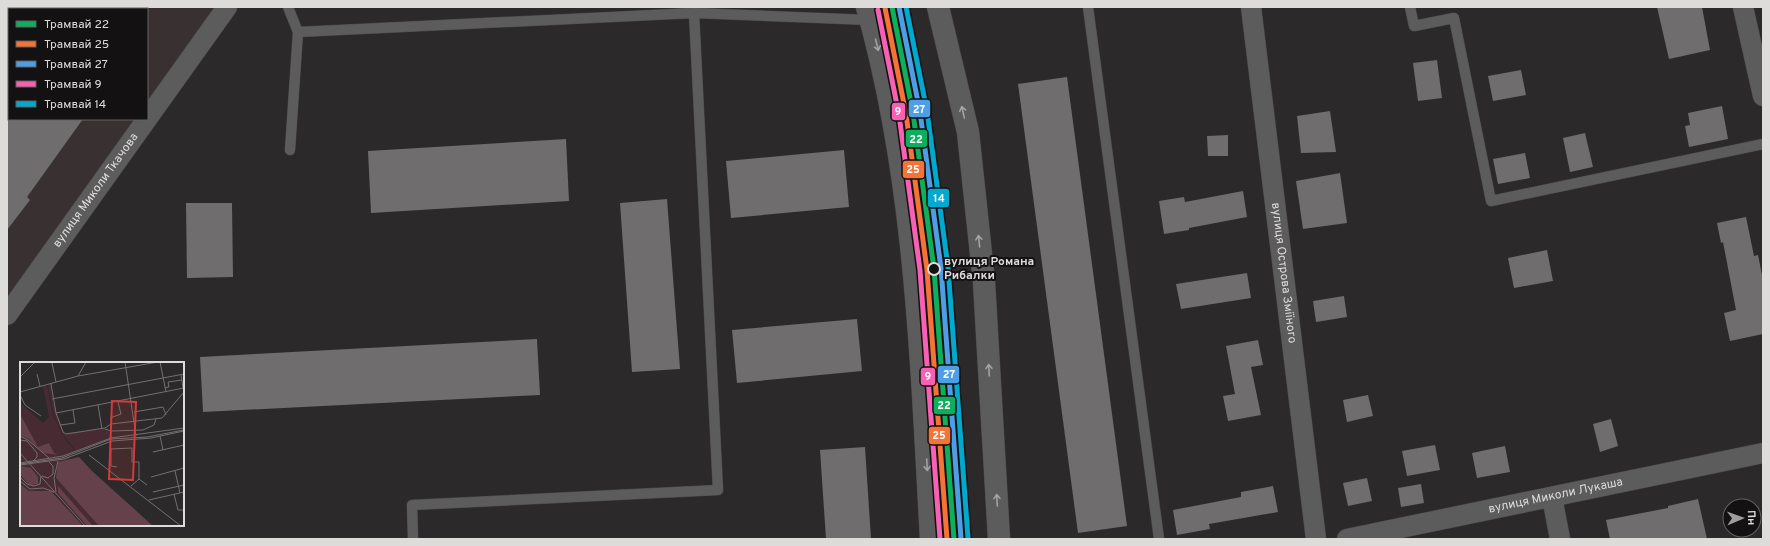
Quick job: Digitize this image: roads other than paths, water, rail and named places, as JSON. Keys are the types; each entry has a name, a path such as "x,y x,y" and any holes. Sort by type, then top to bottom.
{"main road":[{"path":"938,7 968,132 984,282 999,539"},
{"path":"869,13 886,85 907,211 918,327 931,539"}],"street":[{"name":"вулиця Миколи Ткачова","path":"148,118 227,7"},
{"name":"вулиця Острова Зміїного","path":"1251,7 1316,539"},
{"path":"1743,7 1763,96"},
{"name":"вулиця Миколи Ткачова","path":"7,316 147,120"},
{"name":"вулиця Миколи Лукаша","path":"1347,539 1763,453"},
{"path":"1552,497 1560,539"}],"lane":[{"path":"288,7 298,32 290,150"},
{"path":"1088,7 1159,539"},
{"path":"1410,7 1414,26 1454,18 1492,201 1763,144"},
{"path":"298,32 694,13 869,13"},
{"path":"413,539 412,505 718,490 694,13"}],"tram line":[{"name":"22","path":"892,7 913,113 934,269 954,539"},
{"name":"27","path":"899,7 920,112 941,268 961,538"},
{"name":"14","path":"906,7 927,111 948,267 968,538"},
{"name":"25","path":"885,8 906,114 927,270 947,539"},
{"name":"9","path":"878,10 899,115 920,270 940,539"}],"place":[{"name":"вулиця Романа Рибалки","path":"934,269"}]}
